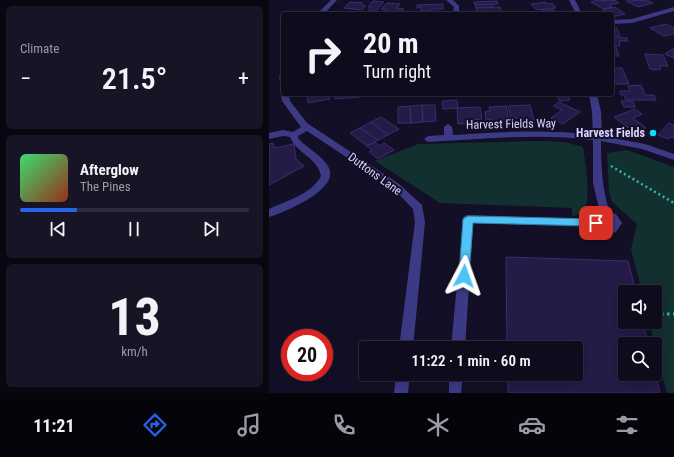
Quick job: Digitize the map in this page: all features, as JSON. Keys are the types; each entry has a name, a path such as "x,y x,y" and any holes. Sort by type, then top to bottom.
{"street":[{"path":"322,12 334,0"},
{"path":"449,0 457,7 456,12"},
{"path":"572,0 578,12"},
{"path":"614,22 632,21 674,9"},
{"name":"Duttons Lane","path":"285,96 286,101 304,125 395,186 418,208 419,229 407,341"},
{"path":"594,96 598,111 597,163 599,197 606,215"},
{"path":"269,136 283,133 295,135 308,127"},
{"name":"Harvest Fields Way","path":"448,127 449,138"},
{"name":"Harvest Fields Way","path":"427,139 547,134 598,138 634,145 674,157"},
{"path":"269,213 316,190 325,181 325,169 297,142 294,138 295,135"},
{"path":"459,341 468,219 596,223 602,229 612,230 617,223 612,217 606,215 597,217 596,223"},
{"path":"401,393 402,381"},
{"path":"455,391 456,381"}],"path":[{"path":"597,163 615,168 674,204"},
{"path":"662,314 674,314"}],"green space":[{"path":"537,141 565,142 583,147 588,190 584,214 572,216 572,208 440,203 375,161 418,144"},
{"path":"627,150 674,167 674,393 667,393 662,373 662,337 653,337 651,329 662,329 662,285 640,285 631,249 637,224 612,202 609,192 607,153"}],"building":[{"path":"598,0 615,0 619,3 609,5 612,7 603,9 591,2"},
{"path":"647,0 653,3 638,7 626,1"},
{"path":"373,1 384,2 376,11 368,11 371,7 368,7"},
{"path":"497,1 498,4 475,5 474,2"},
{"path":"350,2 363,3 361,5 366,6 362,10 344,8"},
{"path":"546,2 548,4 552,3 556,8 537,10 531,4"},
{"path":"387,3 400,4 397,8 404,9 401,12 385,12 387,10 381,9"},
{"path":"443,4 443,9 431,9 431,11 421,11 421,7 417,8 417,5"},
{"path":"492,4 493,8 476,8 475,5"},
{"path":"500,7 502,12 477,12 476,8"},
{"path":"615,7 625,14 614,17 614,12 607,12 603,10"},
{"path":"542,10 554,10 555,12 542,12"},
{"path":"440,11 440,12 418,12"},
{"path":"666,24 674,28 674,34 664,36 650,28"},
{"path":"614,28 617,28 620,36 614,36"},
{"path":"614,37 627,38 628,41 619,41 620,46 614,46"},
{"path":"614,47 616,47 619,56 614,56"},
{"path":"674,48 674,58 665,54"},
{"path":"645,54 663,55 668,66 659,66 661,69 658,70 650,69"},
{"path":"614,68 622,68 629,84 614,84"},
{"path":"641,85 645,95 654,95 656,100 626,100 624,95 621,95 620,91 630,91 628,86"},
{"path":"306,96 329,96 330,99 308,103"},
{"path":"336,96 360,96 360,97 335,99"},
{"path":"557,96 568,96 570,100 559,101"},
{"path":"457,100 458,108 443,109 442,101"},
{"path":"621,101 633,101 635,107 624,107"},
{"path":"559,102 580,112 563,124 551,118 562,110 553,106"},
{"path":"422,105 435,105 436,121 423,122"},
{"path":"422,105 423,122 411,123 410,106"},
{"path":"530,105 534,121 524,121 523,118 511,118 508,106"},
{"path":"410,106 411,123 398,123 398,107"},
{"path":"506,106 509,121 493,122 492,119 486,120 485,112 490,111 489,107"},
{"path":"480,107 482,119 471,120 472,123 458,124 457,108"},
{"path":"635,109 642,114 633,118 646,128 635,133 614,117"},
{"path":"381,117 399,129 388,135 371,122"},
{"path":"371,122 388,135 378,140 360,128"},
{"path":"669,123 674,125 674,138 670,137 668,139 658,135"},
{"path":"360,128 378,140 367,146 350,133"},
{"path":"375,142 379,146 384,143 394,150 378,159 369,152 372,150 367,146"},
{"path":"273,143 274,148 294,144 296,159 304,166 269,185 269,144"},
{"path":"506,257 628,261 634,285 618,285 618,329 645,329 646,337 618,337 618,381 657,381 660,393 508,393 508,381 583,381 583,341 507,341"}],"place":[{"name":"Harvest Fields","path":"653,133"}],"route":[{"path":"464,276 468,219 596,223"}]}
